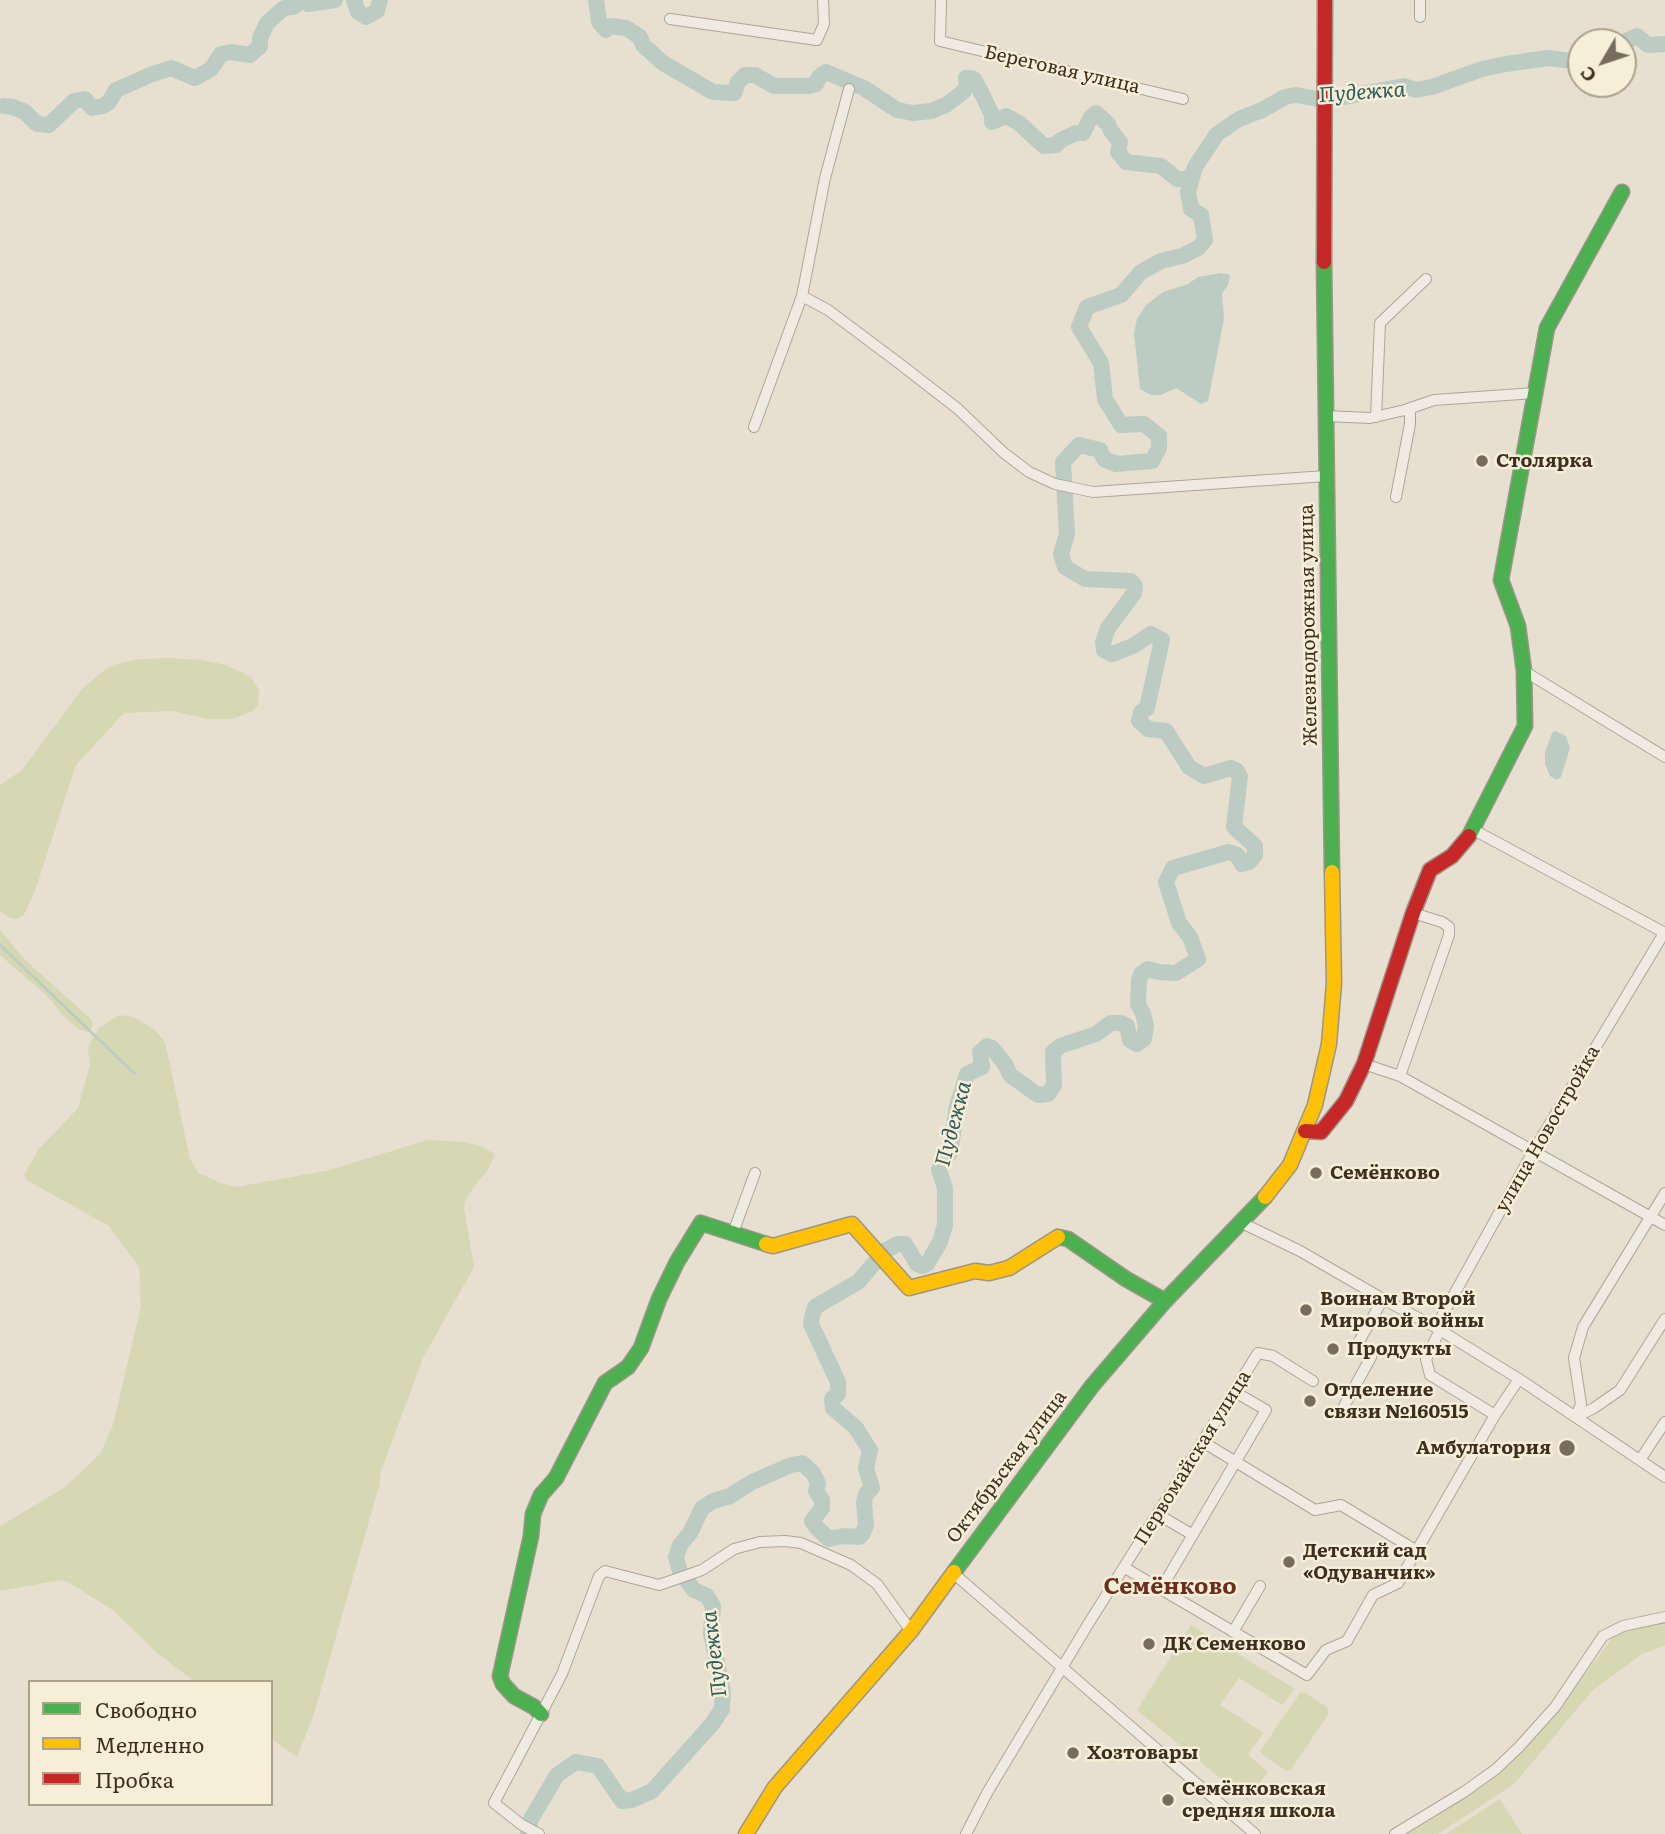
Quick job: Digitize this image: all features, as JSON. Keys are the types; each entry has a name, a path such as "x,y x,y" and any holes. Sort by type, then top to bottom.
{"street":[{"path":"670,19 817,40 824,24 823,0"},
{"name":"Береговая улица","path":"941,0 940,41 1183,99"},
{"name":"Железнодорожная улица","path":"1305,1131 1315,1105 1329,1044 1334,983 1327,653 1325,0"},
{"path":"1420,0 1420,17"},
{"path":"754,428 802,296 825,178 849,89"},
{"path":"1305,1131 1321,1132 1346,1101 1364,1063 1413,913 1430,870 1452,856 1474,830 1525,726 1524,671 1518,626 1501,580 1548,328 1622,192"},
{"path":"1376,417 1380,323 1426,279"},
{"path":"802,296 828,310 900,364 1029,472 1055,484 1093,492 1326,476"},
{"path":"1326,416 1376,417 1434,400 1535,393"},
{"path":"1395,497 1410,424 1410,409"},
{"path":"1524,671 1665,757"},
{"name":"улица Новостройка","path":"1474,830 1665,933 1534,1150 1438,1329 1426,1359 1430,1375 1495,1415"},
{"path":"1400,1076 1449,935 1449,927 1442,922 1413,913"},
{"path":"1364,1063 1400,1076 1665,1224"},
{"name":"Октябрьская улица","path":"746,1834 775,1787 911,1631 952,1572 1093,1386 1165,1301 1263,1201 1290,1164 1305,1131"},
{"path":"733,1233 755,1173"},
{"path":"1576,1417 1581,1405 1574,1358 1583,1327 1665,1193"},
{"path":"541,1714 514,1696 503,1684 500,1676 537,1504 541,1494 556,1478 605,1383 628,1367 641,1348 665,1286 701,1223 774,1245 852,1224 909,1288 975,1270 989,1273 1009,1268 1057,1237 1068,1239 1126,1279 1165,1301"},
{"path":"1242,1223 1300,1251 1382,1300 1438,1329 1519,1379 1665,1478"},
{"path":"1343,1408 1371,1357 1357,1345 1382,1300"},
{"path":"1576,1417 1620,1390 1665,1319"},
{"name":"Первомайская улица","path":"966,1834 987,1793 1258,1353 1273,1356 1313,1381"},
{"path":"1125,1568 1307,1675 1326,1650 1347,1641 1373,1595 1398,1583 1495,1415 1519,1379"},
{"path":"1161,1589 1266,1410 1235,1392"},
{"path":"1640,1460 1665,1422"},
{"path":"1203,1442 1315,1510 1341,1505 1417,1551"},
{"path":"1157,1514 1193,1535"},
{"path":"537,1833 494,1804 562,1674 599,1576 606,1571 659,1585 702,1570 734,1549 760,1542 802,1543 851,1565 877,1584 911,1631"},
{"path":"952,1572 1255,1834"},
{"path":"1233,1632 1260,1586"},
{"path":"1395,1834 1496,1769 1555,1707 1603,1636 1623,1626 1665,1618"}],"green space":[{"path":"169,658 226,665 251,677 259,690 258,705 253,711 232,719 209,719 172,711 124,713 76,765 35,891 24,915 17,919 10,918 0,911 0,785 22,770 83,688 103,671 116,664 140,659"},
{"path":"0,930 24,959 91,1019 93,1026 88,1032 80,1030 68,1021 47,996 0,955"},
{"path":"119,1015 134,1017 155,1030 165,1042 190,1159 198,1173 221,1183 236,1187 330,1170 427,1140 466,1142 495,1154 488,1170 465,1201 474,1267 423,1358 381,1471 313,1717 297,1757 273,1739 273,1680 192,1680 157,1653 114,1611 68,1582 60,1580 0,1591 0,1526 64,1488 100,1454 113,1425 141,1306 139,1267 109,1226 28,1181 24,1175 38,1150 78,1108 90,1065 88,1050 99,1028"},
{"path":"1665,1621 1665,1646 1642,1654 1593,1690 1514,1784 1438,1834 1406,1834 1509,1765 1546,1724 1617,1632"},
{"path":"1191,1625 1295,1689 1282,1705 1239,1678 1220,1705 1264,1733 1248,1754 1268,1772 1247,1800 1137,1710"},
{"path":"1300,1693 1306,1693 1327,1707 1329,1713 1292,1768 1287,1771 1260,1751"},
{"path":"1500,1799 1522,1834 1446,1834"}],"shaded area":[{"path":"1221,273 1230,275 1228,285 1222,293 1224,319 1208,401 1201,404 1176,388 1161,395 1151,395 1140,389 1134,333 1137,319 1146,305 1163,292 1188,284 1198,277"},
{"path":"1555,731 1566,736 1570,748 1561,777 1557,780 1550,776 1545,764 1545,752"}],"waterway":[{"path":"4,106 25,112 37,124 49,125 74,101 85,99 92,108 103,106 109,102 116,90 150,75 171,68 195,78 211,69 221,54 231,52 250,55 260,46 260,38 267,23 284,8 293,7 304,0 308,4 335,0"},
{"path":"354,0 358,12 366,17 377,11 380,0"},
{"path":"596,0 599,22 606,30 611,26 626,28 640,37 643,45 663,63 713,92 734,93 738,82 745,75 755,75 774,86 809,86 816,84 819,77 826,72 864,88 897,110 913,113 931,111 946,105 964,91 966,78 971,78 982,94 992,115 992,122 1006,116 1019,123 1044,146 1056,145 1076,133 1083,133 1096,113 1108,124 1120,142 1118,152 1126,162 1161,166 1177,179 1186,179 1193,175"},
{"name":"Пудежка","path":"1637,36 1648,45 1665,44"},
{"name":"Пудежка","path":"528,1834 531,1819 557,1775 576,1762 598,1766 622,1801 632,1800 652,1791 712,1724 722,1709 723,1692 711,1634 713,1606 707,1596 694,1590 680,1572 676,1557 702,1508 713,1501 730,1496 752,1482 802,1463 813,1473 818,1483 816,1491 822,1500 822,1508 812,1521 816,1527 829,1539 859,1537 863,1533 866,1525 864,1502 866,1494 872,1488 866,1468 870,1450 856,1428 833,1408 832,1399 838,1394 838,1382 811,1324 812,1317 815,1307 858,1282 885,1251 897,1244 905,1244 917,1264 927,1264 940,1242 945,1225 945,1188 939,1170 941,1163 950,1153 957,1106 967,1074 982,1067 980,1052 987,1046 992,1048 1010,1075 1038,1095 1048,1094 1054,1085 1053,1052 1060,1046 1096,1034 1111,1023 1127,1026 1130,1040 1137,1044 1144,1039 1146,1026 1138,1004 1141,974 1148,969 1176,973 1198,959 1190,937 1179,923 1166,882 1173,868 1229,852 1237,855 1242,864 1249,862 1255,855 1255,846 1234,827 1240,776 1237,771 1231,768 1204,776 1189,767 1166,731 1148,729 1139,721 1141,712 1147,708 1162,640 1151,634 1133,646 1112,654 1104,650 1103,642 1108,628 1134,593 1135,586 1131,581 1085,579 1065,567 1061,554 1067,534 1063,462 1079,445 1100,450 1104,459 1116,464 1152,461 1159,448 1159,436 1144,424 1121,425 1105,399 1101,363 1079,327 1087,307 1121,295 1141,272 1161,261 1182,256 1198,248 1205,240 1201,215 1191,209 1188,192 1195,167 1217,134 1239,119 1285,97 1296,95 1317,99 1404,86 1416,90 1506,64 1548,58 1567,60"},
{"path":"0,110 4,106"},
{"path":"0,945 134,1073"}],"traffic: fast":[{"path":"1469,836 1525,726 1524,671 1518,626 1501,580 1547,328 1622,192"},
{"path":"1324,262 1332,872"},
{"path":"954,1572 1092,1386 1165,1301 1265,1197"},
{"path":"541,1714 514,1696 503,1684 500,1676 531,1536 533,1514 541,1495 556,1478 605,1383 628,1367 641,1348 659,1299 677,1262 701,1223 766,1244"},
{"path":"1058,1237 1068,1239 1126,1279 1165,1301"}],"traffic: slow":[{"path":"1265,1197 1290,1165 1315,1105 1329,1044 1334,983 1332,872"},
{"path":"766,1244 773,1246 852,1224 909,1288 975,1271 989,1273 1009,1268 1058,1237"},
{"path":"746,1834 775,1787 911,1631 954,1572"}],"traffic: jam":[{"path":"1324,262 1325,0"},
{"path":"1305,1131 1321,1132 1346,1101 1364,1064 1413,913 1430,870 1452,856 1469,836"}],"place":[{"name":"Столярка","path":"1482,461"},
{"name":"Семёнково","path":"1316,1173"},
{"name":"Воинам Второй Мировой войны","path":"1306,1310"},
{"name":"Продукты","path":"1333,1349"},
{"name":"Отделение связи №160515","path":"1310,1401"},
{"name":"Амбулатория","path":"1567,1448"},
{"name":"Детский сад «Одуванчик»","path":"1289,1562"},
{"name":"ДК Семенково","path":"1149,1644"},
{"name":"Хозтовары","path":"1073,1753"},
{"name":"Семёнковская средняя школа","path":"1168,1800"}],"district":[{"name":"Семёнково","path":"1170,1587"}]}
